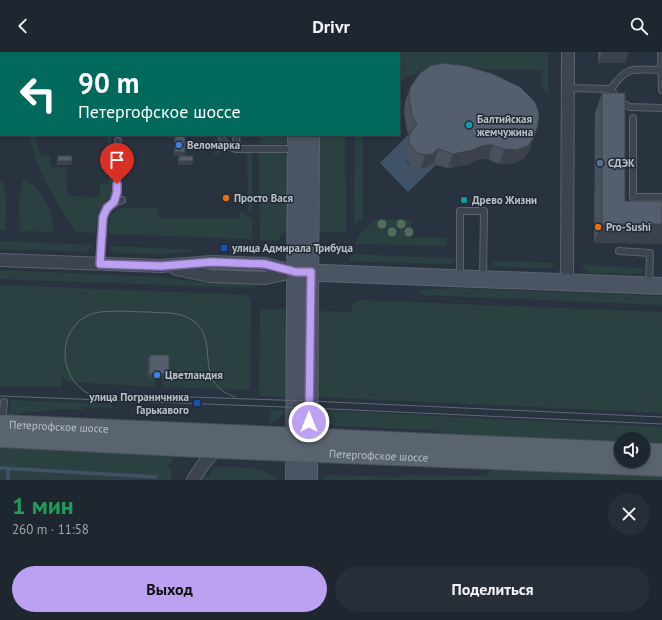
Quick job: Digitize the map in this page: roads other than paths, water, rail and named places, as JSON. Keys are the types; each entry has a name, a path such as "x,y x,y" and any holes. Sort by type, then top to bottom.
{"main road":[{"name":"Петергофское шоссе","path":"1,429 302,444 662,467"},
{"name":"Петергофское шоссе","path":"1,429 218,449 302,444 614,452"},
{"path":"650,452 662,453"}],"street":[{"path":"567,282 568,52"},
{"path":"303,142 302,444 309,480"},
{"path":"0,260 161,266 211,262 265,264 303,272 656,286"},
{"path":"294,480 302,444"},
{"path":"193,480 203,463 218,449"}],"lane":[{"path":"662,52 662,90"},
{"path":"611,89 619,77 629,70 661,70"},
{"path":"568,88 611,89"},
{"path":"611,89 618,101 630,107 662,108"},
{"path":"633,118 633,197 662,197"},
{"path":"221,136 223,142 229,147 237,149 303,142"},
{"path":"236,136 237,149"},
{"path":"114,202 117,192 118,141"},
{"path":"100,264 103,217 107,208 114,202 122,200"},
{"path":"460,278 460,211 484,211 483,279"},
{"path":"619,252 650,253 656,286"},
{"path":"1,429 4,402"}],"water":[{"path":"409,134 412,137 404,153 406,160 411,167 434,162 436,165 408,192 380,163"}],"waterway":[{"path":"0,468 156,477"},
{"path":"8,469 8,480"}],"tram line":[{"path":"98,396 87,393 78,386 71,376 65,355 66,344 76,324 87,316 100,312 118,311 173,313 193,321 201,328 205,337 209,367 212,377 217,386 227,394 235,397"},
{"path":"0,396 662,424"},
{"path":"160,396 309,401 662,417"}],"place":[{"name":"Балтийская жемчужина","path":"469,125"},
{"name":"Веломарка","path":"179,145"},
{"name":"СДЭК","path":"600,163"},
{"name":"Просто Вася","path":"226,198"},
{"name":"Древо Жизни","path":"464,200"},
{"name":"Pro-Sushi","path":"598,227"},
{"name":"улица Адмирала Трибуца","path":"224,248"},
{"name":"Цветландия","path":"157,375"},
{"name":"улица Пограничника Гарькавого","path":"197,403"}]}
